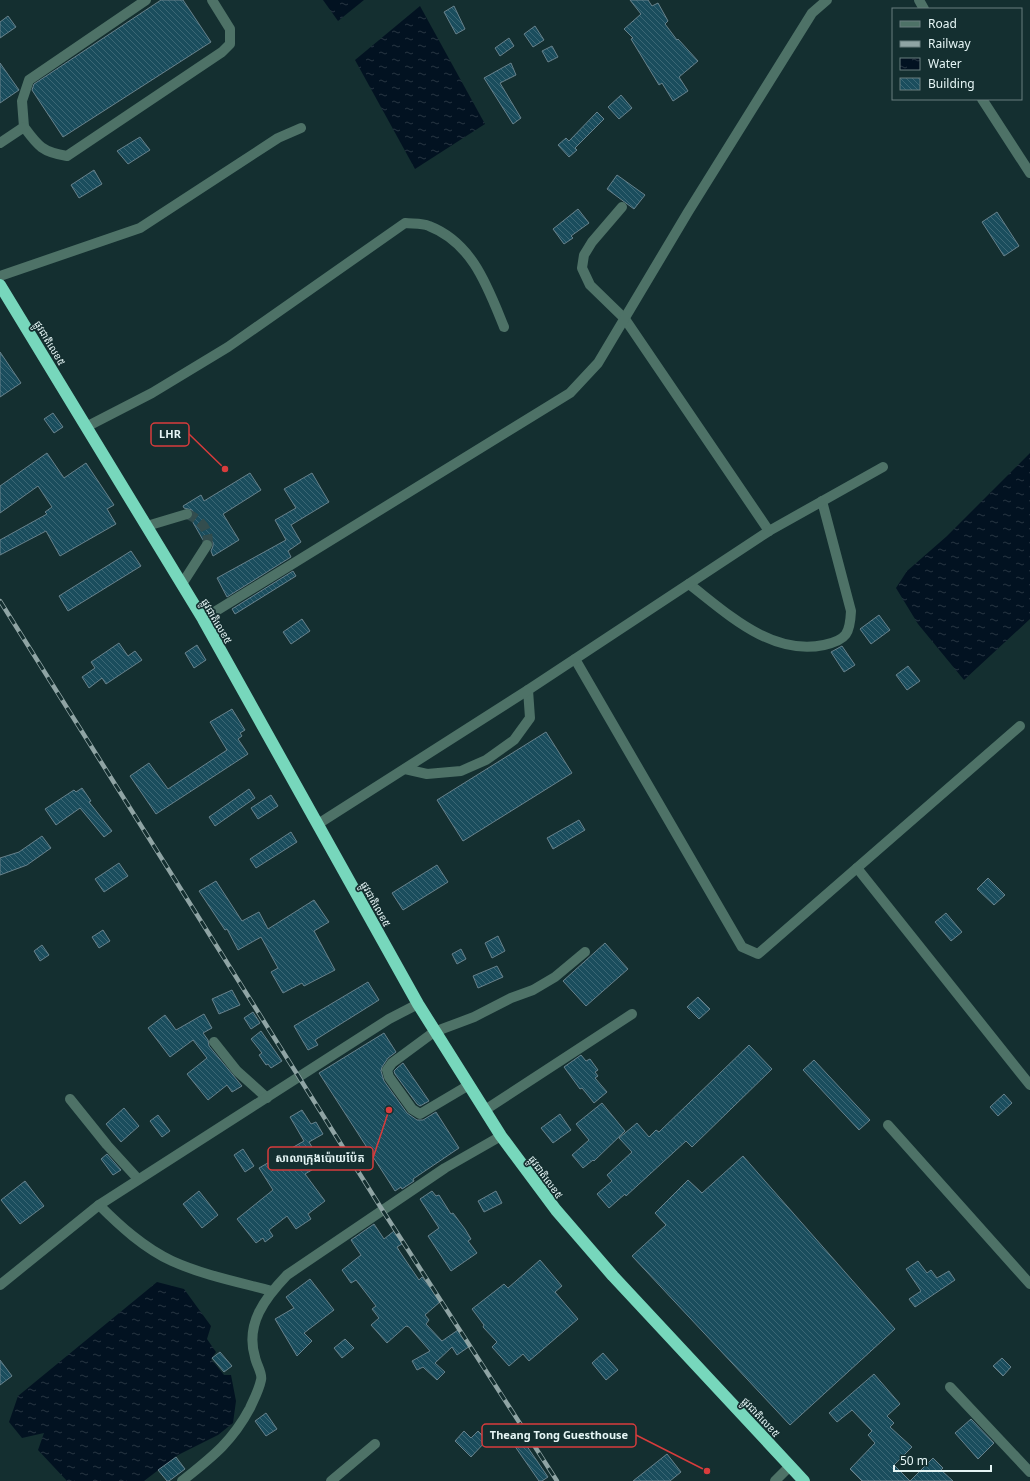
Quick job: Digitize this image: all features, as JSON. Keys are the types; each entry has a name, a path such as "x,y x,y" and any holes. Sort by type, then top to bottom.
{"highway":[{"name":"ផ្លូវជាតិលេខ៥","path":"0,284 203,619 434,1032 501,1136 556,1210 613,1276 804,1481"}],"street":[{"path":"146,0 29,80 22,101 24,127 37,145 53,154 67,156 222,52 230,44 230,29 212,0"},
{"path":"203,619 570,393 598,363 688,212 812,13 827,0"},
{"path":"983,100 1030,173"},
{"path":"0,143 24,127"},
{"path":"0,276 140,228 278,138 301,128"},
{"path":"622,207 592,242 584,255 582,268 590,285 625,319 769,531"},
{"path":"86,427 152,393 228,347 405,223 429,226 460,244 482,275 504,327"},
{"path":"318,824 576,659 769,531 883,467"},
{"path":"689,584 736,619 769,640 790,646 815,647 833,643 843,638 850,629 851,611 822,501"},
{"path":"147,526 187,514"},
{"path":"182,584 207,545"},
{"path":"576,659 742,947 758,954 1020,726"},
{"path":"404,769 428,774 461,771 486,760 514,740 530,718 528,690"},
{"path":"857,868 1030,1085"},
{"path":"468,1085 420,1114 412,1109 389,1077 387,1070 392,1063 434,1032 474,1017 511,998 534,990 555,977 585,952"},
{"path":"0,1285 99,1205 389,1019 418,1004"},
{"path":"485,1110 632,1014"},
{"path":"214,1042 237,1071 267,1098"},
{"path":"70,1099 107,1145 138,1179"},
{"path":"888,1125 1030,1284"},
{"path":"182,1481 218,1452 235,1433 257,1394 262,1378 251,1341 253,1324 272,1291 287,1275 445,1168 501,1136"},
{"path":"99,1205 128,1233 171,1261 219,1278 272,1291"},
{"path":"950,1387 1030,1472"},
{"path":"332,1481 375,1444"},
{"path":"775,1481 790,1466"}],"water":[{"path":"323,0 364,0 338,21"},
{"path":"420,6 485,124 415,169 355,60"},
{"path":"1030,453 1030,619 964,680 918,624 896,588 907,571 947,536"},
{"path":"157,1282 184,1289 211,1326 207,1339 216,1352 211,1359 224,1375 231,1375 236,1401 233,1423 218,1435 178,1455 144,1481 67,1481 38,1450 44,1433 22,1438 9,1422 18,1396"}],"building":[{"path":"161,0 183,0 211,42 63,137 32,90 34,84"},
{"path":"630,0 648,0 652,6 658,3 668,21 665,24 677,40 678,39 698,61 679,77 688,91 673,101 662,83 659,85 631,39 633,38 624,29 641,14"},
{"path":"454,6 465,29 456,34 444,12"},
{"path":"8,16 16,27 0,38 0,22"},
{"path":"535,26 544,40 533,47 524,34"},
{"path":"509,38 514,46 500,56 495,48"},
{"path":"552,46 558,57 548,62 542,51"},
{"path":"0,63 19,90 0,103"},
{"path":"511,63 516,75 500,83 521,118 513,124 484,78"},
{"path":"621,95 632,108 619,119 608,107"},
{"path":"597,112 604,119 575,148 577,150 569,157 558,145 566,138 569,141"},
{"path":"140,137 150,150 128,164 117,151"},
{"path":"94,170 102,184 79,198 71,185"},
{"path":"617,175 645,195 634,209 607,189"},
{"path":"578,209 589,223 571,236 573,238 564,244 553,229"},
{"path":"997,212 1019,246 1004,256 982,222"},
{"path":"0,352 21,383 0,397"},
{"path":"53,413 63,427 54,433 44,419"},
{"path":"47,453 64,478 86,463 114,505 107,509 116,524 60,556 46,531 0,555 0,540 47,514 45,512 52,507 38,486 0,513 0,486"},
{"path":"250,473 261,490 223,514 239,540 213,556 211,551 213,542 208,539 203,540 191,519 193,515 192,510 184,508 183,506 201,495 204,501"},
{"path":"312,473 329,502 291,525 301,542 288,551 291,557 227,597 217,578 286,540 275,520 296,508 284,489"},
{"path":"131,551 141,566 68,611 59,596"},
{"path":"293,571 296,576 235,614 232,609"},
{"path":"879,615 890,630 871,644 860,629"},
{"path":"302,619 310,631 291,644 283,632"},
{"path":"119,643 128,656 135,651 142,660 106,684 102,678 89,688 82,677 95,668 91,662"},
{"path":"197,645 206,660 194,668 185,653"},
{"path":"842,646 855,665 844,672 831,652"},
{"path":"908,666 920,681 907,690 896,675"},
{"path":"232,709 245,730 240,733 242,736 238,739 248,754 156,814 130,776 149,763 168,789 227,750 210,722"},
{"path":"546,732 572,773 463,841 437,800"},
{"path":"82,788 91,801 89,802 112,831 104,837 80,808 56,825 45,809 74,790 76,792"},
{"path":"249,789 255,798 215,826 209,817"},
{"path":"271,795 278,806 258,819 251,808"},
{"path":"579,820 585,830 553,849 547,838"},
{"path":"291,832 297,842 256,868 250,859"},
{"path":"42,836 51,848 27,865 0,875 0,858 19,852"},
{"path":"119,863 128,876 104,892 95,879"},
{"path":"437,865 448,882 403,910 392,893"},
{"path":"988,878 1005,895 994,905 977,889"},
{"path":"216,881 242,921 259,912 268,929 314,900 329,922 314,931 335,970 304,986 302,983 283,993 271,972 278,968 261,937 238,950 227,929 225,930 199,891"},
{"path":"946,913 962,932 951,941 935,922"},
{"path":"103,930 110,941 99,948 92,937"},
{"path":"498,936 505,951 492,958 485,943"},
{"path":"605,943 628,969 586,1006 563,981"},
{"path":"42,945 49,955 40,961 34,951"},
{"path":"461,949 466,959 457,964 452,954"},
{"path":"497,966 503,977 478,988 473,976"},
{"path":"368,982 379,1000 315,1040 318,1045 308,1050 294,1026"},
{"path":"232,990 240,1005 219,1014 212,999"},
{"path":"698,997 710,1009 699,1019 687,1007"},
{"path":"253,1012 260,1023 251,1029 244,1018"},
{"path":"204,1014 212,1028 203,1033 208,1040 209,1046 242,1086 232,1092 227,1085 208,1100 187,1074 207,1058 193,1040 170,1057 148,1028 165,1015 176,1030"},
{"path":"261,1031 282,1061 271,1068 268,1064 266,1065 259,1055 262,1053 251,1039"},
{"path":"384,1033 396,1052 388,1058 382,1067 381,1071 384,1081 407,1113 417,1120 423,1120 436,1112 459,1148 413,1179 414,1181 402,1189 401,1187 395,1191 319,1073"},
{"path":"749,1045 772,1069 692,1147 686,1141 626,1196 625,1194 609,1208 597,1194 612,1181 607,1175 632,1152 619,1138 637,1123 649,1137 656,1130 659,1132"},
{"path":"581,1055 586,1061 590,1059 598,1070 595,1072 598,1076 595,1078 607,1092 594,1103 582,1088 580,1089 564,1067"},
{"path":"814,1060 870,1120 859,1130 803,1070"},
{"path":"403,1063 429,1101 420,1106 395,1074 394,1071"},
{"path":"1004,1094 1012,1103 998,1116 990,1107"},
{"path":"602,1103 625,1131 594,1161 593,1160 583,1168 572,1155 589,1140 576,1124"},
{"path":"124,1108 139,1126 121,1142 106,1124"},
{"path":"302,1110 311,1124 316,1122 323,1134 309,1142 322,1164 305,1174 325,1201 308,1214 311,1219 296,1229 287,1216 269,1230 273,1236 265,1242 263,1238 256,1243 237,1219 273,1190 259,1168 273,1160 276,1164 293,1153 290,1149 304,1141 290,1117"},
{"path":"560,1114 571,1130 553,1143 541,1128"},
{"path":"158,1115 170,1131 162,1137 150,1121"},
{"path":"243,1149 254,1166 245,1172 234,1155"},
{"path":"107,1154 121,1170 113,1175 101,1159"},
{"path":"743,1156 895,1329 790,1425 632,1256 666,1225 655,1213 688,1180 702,1193"},
{"path":"25,1181 44,1206 20,1224 1,1200"},
{"path":"199,1191 218,1215 202,1228 183,1204"},
{"path":"432,1191 436,1196 439,1195 451,1214 453,1213 465,1229 471,1239 468,1241 477,1253 451,1271 428,1236 439,1228 420,1199"},
{"path":"496,1191 502,1203 484,1212 478,1201"},
{"path":"374,1224 384,1239 394,1231 402,1244 397,1247 400,1252 419,1280 422,1277 441,1301 425,1315 429,1320 426,1324 442,1341 458,1330 470,1346 457,1355 452,1347 435,1363 445,1372 437,1380 423,1367 417,1370 412,1361 430,1351 409,1327 406,1326 387,1343 371,1325 379,1318 372,1309 376,1306 356,1280 351,1283 342,1270 361,1255 351,1240"},
{"path":"540,1260 562,1286 555,1292 578,1319 529,1361 523,1354 509,1366 492,1347 497,1342 483,1327 484,1325 472,1309 504,1284 508,1288"},
{"path":"918,1261 927,1273 931,1270 937,1278 949,1271 955,1280 915,1307 909,1299 921,1291 906,1269"},
{"path":"310,1279 334,1310 304,1333 312,1341 297,1356 275,1319 294,1308 286,1297"},
{"path":"345,1339 354,1348 342,1358 334,1348"},
{"path":"220,1352 232,1366 224,1372 212,1358"},
{"path":"603,1353 618,1370 606,1380 592,1363"},
{"path":"1002,1358 1011,1367 1003,1376 993,1366"},
{"path":"0,1360 12,1376 0,1385"},
{"path":"874,1374 900,1404 887,1416 894,1423 890,1427 912,1447 894,1465 910,1481 862,1481 850,1469 875,1443 868,1435 872,1431 852,1410 837,1422 829,1413"},
{"path":"266,1413 277,1429 266,1436 255,1421"},
{"path":"971,1419 994,1443 978,1459 955,1433"},
{"path":"464,1431 471,1438 478,1431 487,1440 471,1457 455,1441"},
{"path":"522,1439 548,1477 542,1481 539,1481 514,1445"},
{"path":"667,1454 681,1472 670,1481 633,1481"},
{"path":"176,1457 185,1469 167,1481 158,1470"},
{"path":"933,1458 943,1468 941,1470 953,1481 910,1481"}],"tunnel":[{"path":"187,514 200,522 206,530 208,540 207,545"}],"railway":[{"path":"0,601 383,1211 557,1481"}],"place":[{"name":"LHR","path":"225,469"},
{"name":"សាលាក្រុងប៉ោយប៉ែត","path":"389,1110"},
{"name":"Theang Tong Guesthouse","path":"707,1471"}]}
